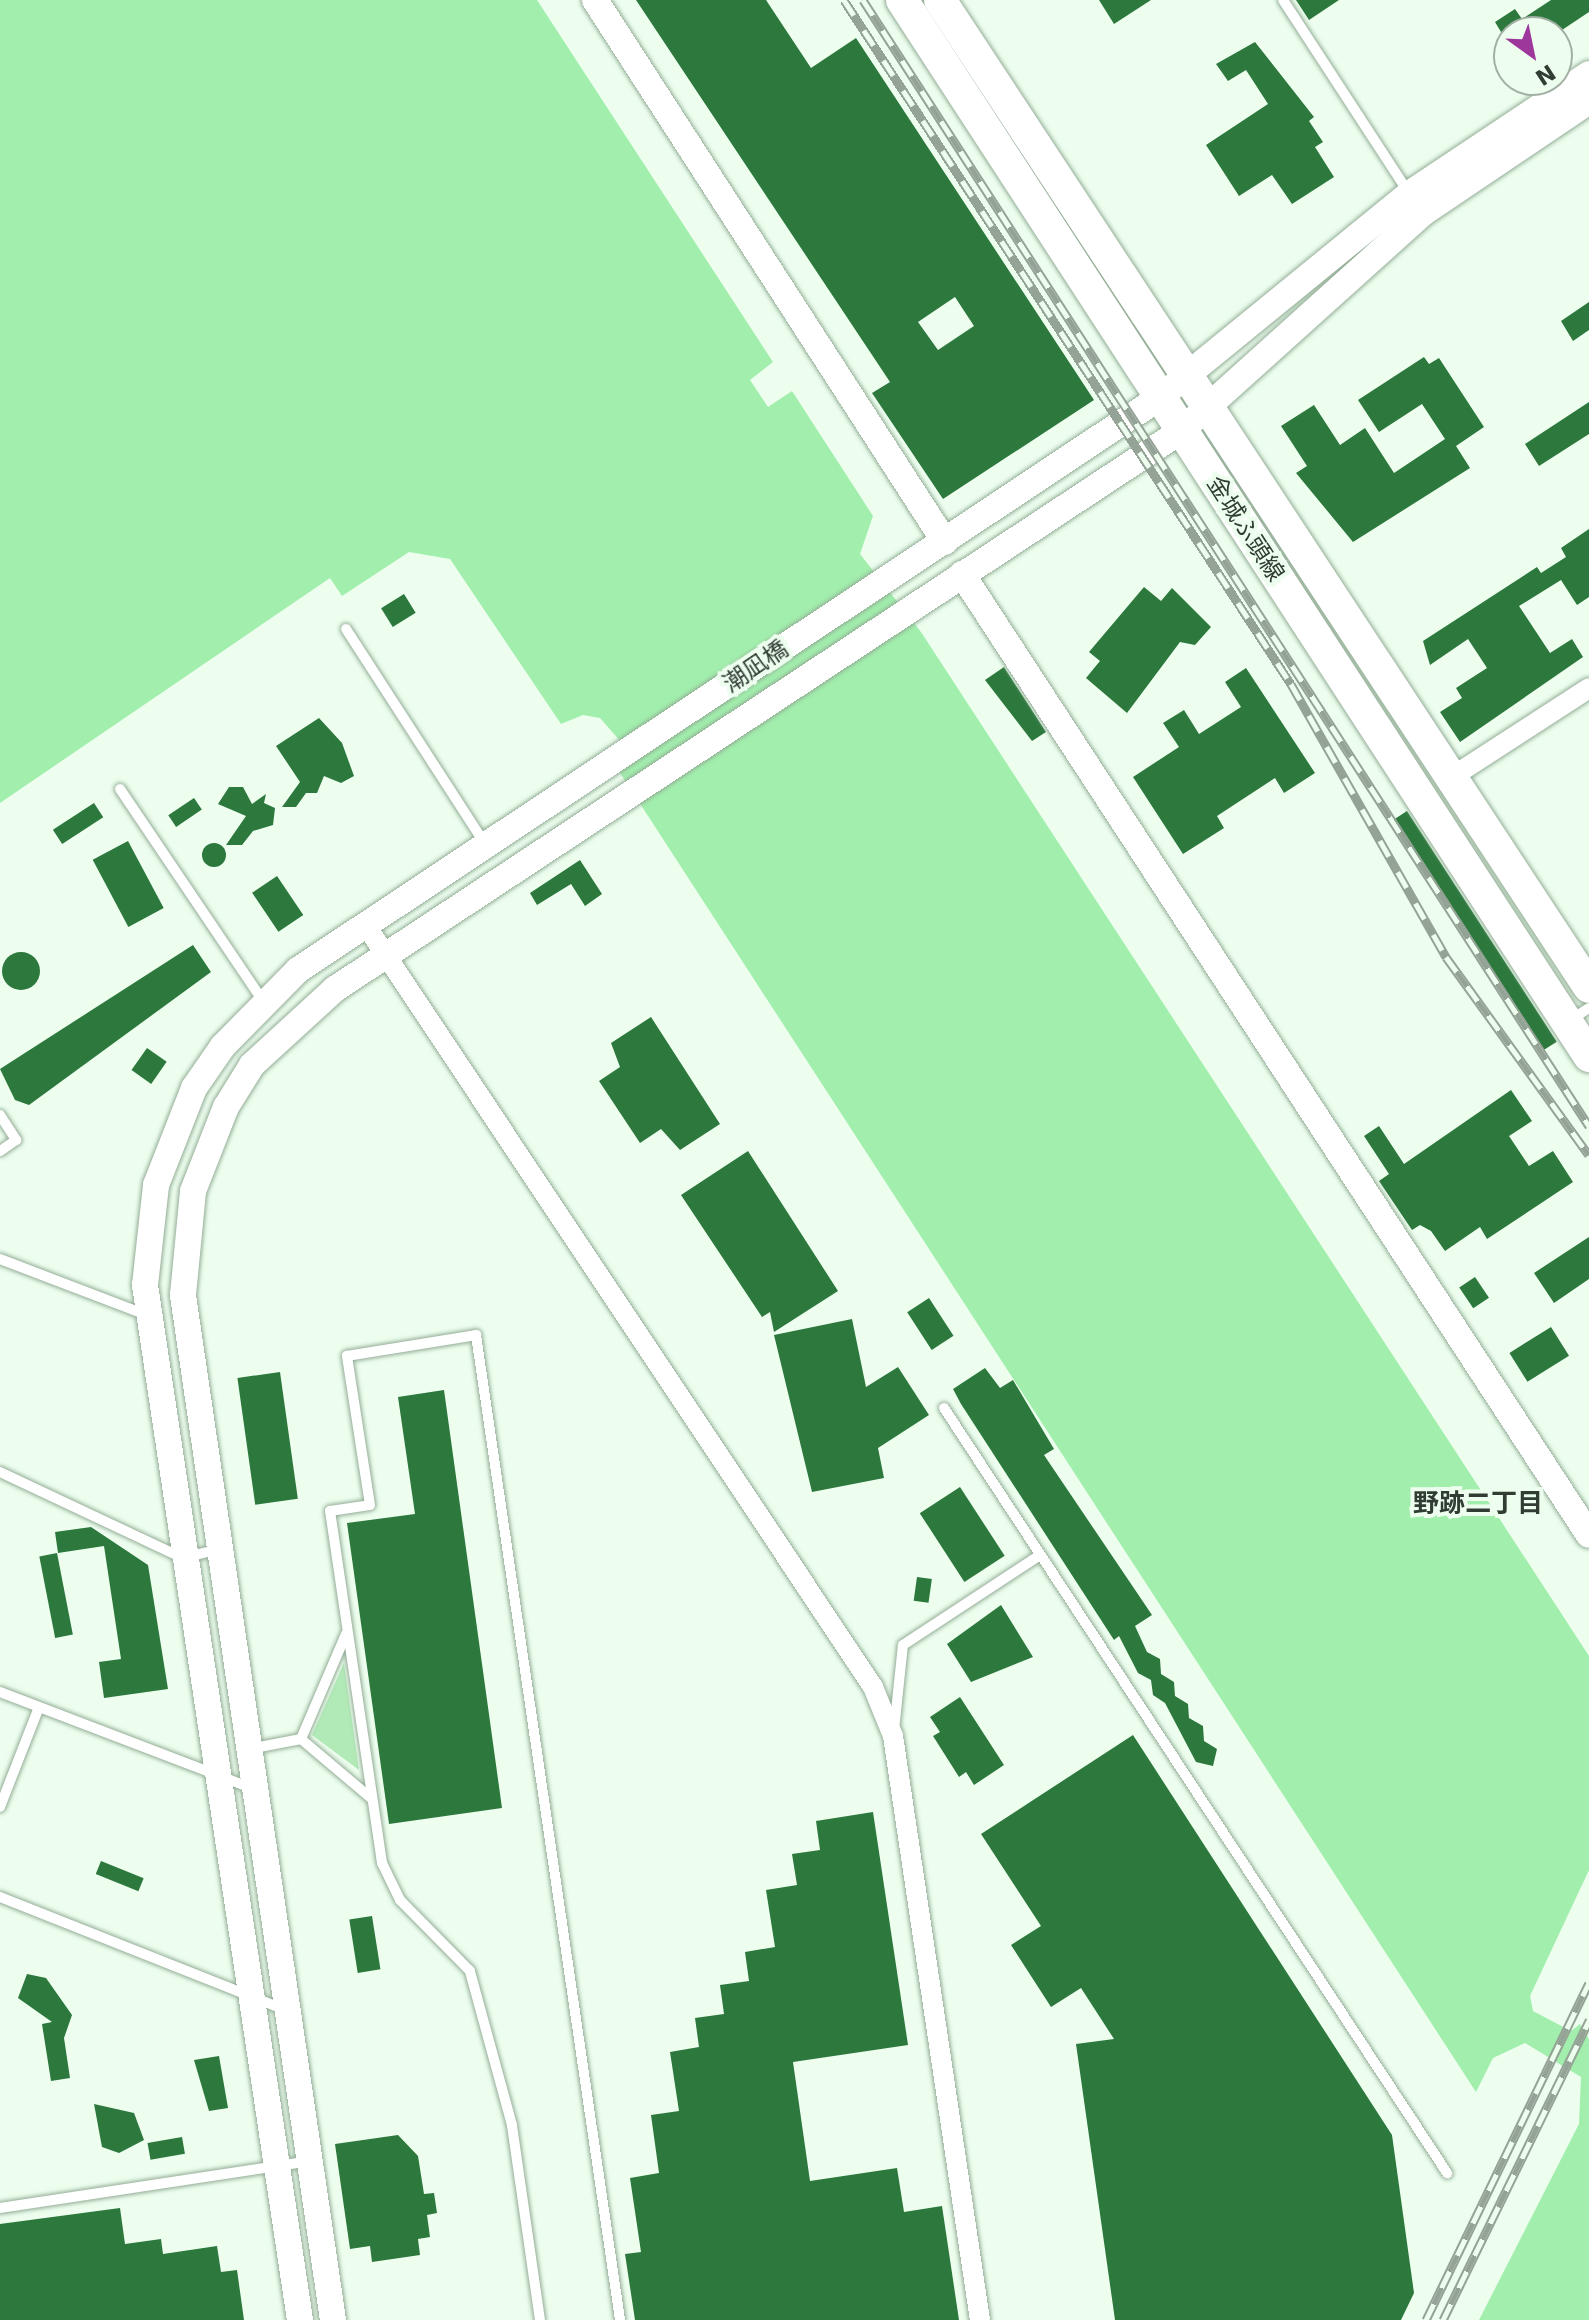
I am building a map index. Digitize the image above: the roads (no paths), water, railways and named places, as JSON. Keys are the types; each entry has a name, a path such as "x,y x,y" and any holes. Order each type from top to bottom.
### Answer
{"main road":[{"name":"金城ふ頭線","path":"902,0 1159,398 1578,1016 1589,1056"},
{"name":"金城ふ頭線","path":"940,0 1589,987"}],"street":[{"path":"595,0 936,548"},
{"path":"1416,204 1589,74"},
{"path":"1416,204 1589,101"},
{"name":"潮凪橋","path":"300,2320 279,2166 183,1558 151,1317 149,1233 173,1133 223,1046 263,1001 365,924 1159,398 1416,204"},
{"name":"潮凪橋","path":"333,2320 247,1749 183,1295 193,1191 207,1146 252,1065 295,1021 386,956 1181,431 1416,204"},
{"path":"952,580 1589,1535"},
{"path":"1452,777 1589,688"},
{"path":"365,924 873,1687 893,1736 980,2320"}],"lane":[{"path":"1283,0 1416,204"},
{"path":"346,629 486,845"},
{"path":"120,789 263,1001"},
{"path":"0,1115 16,1140 0,1151"},
{"path":"0,1259 151,1317"},
{"path":"540,2320 512,2125 470,1971 387,1882 330,1511 370,1505 347,1356 476,1335 620,2320"},
{"path":"944,1408 1447,2173"},
{"path":"0,1472 183,1558 219,1548"},
{"path":"893,1736 903,1645 1040,1555"},
{"path":"301,1739 348,1631"},
{"path":"0,1692 253,1789"},
{"path":"0,1807 39,1707"},
{"path":"247,1749 301,1739"},
{"path":"301,1739 372,1799"},
{"path":"0,1897 287,2010"},
{"path":"0,2208 310,2161"}],"railway":[{"path":"844,0 1291,684 1446,957 1589,1155"},
{"path":"863,0 1589,1126"},
{"path":"1426,2320 1589,1983"},
{"path":"1443,2320 1589,2020"}],"district":[{"name":"野跡二丁目","path":"1478,1504"}]}
